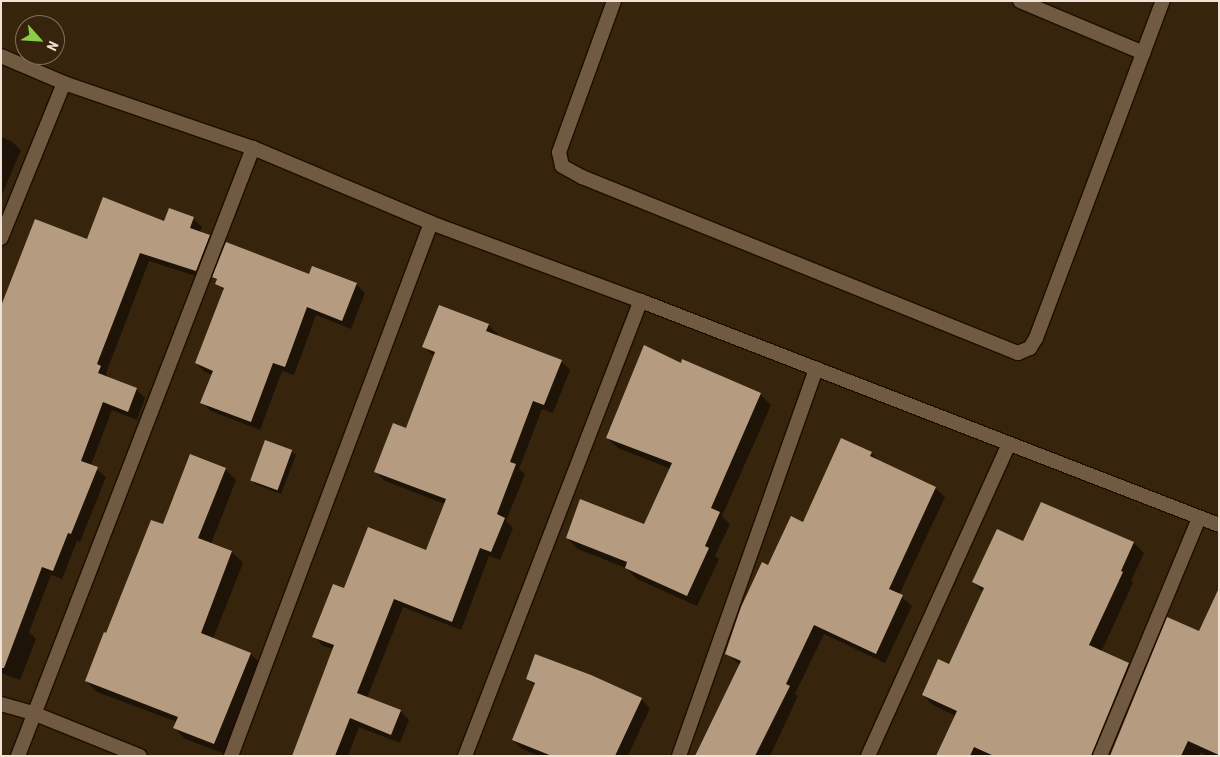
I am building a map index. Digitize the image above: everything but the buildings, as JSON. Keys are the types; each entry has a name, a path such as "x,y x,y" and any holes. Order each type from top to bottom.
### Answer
{"street":[{"path":"614,1 559,152 562,166 582,177 1018,353 1030,348 1036,338 1163,1"},
{"path":"1020,1 1144,53"},
{"path":"1,56 64,83 253,148 431,223 641,301 1219,526"},
{"path":"1,238 64,83"},
{"path":"18,756 33,713 253,148"},
{"path":"231,756 431,223"},
{"path":"464,756 641,301"},
{"path":"679,756 816,369"},
{"path":"868,756 1009,444"},
{"path":"1100,756 1199,518"},
{"path":"1,704 33,713 140,756"}]}
